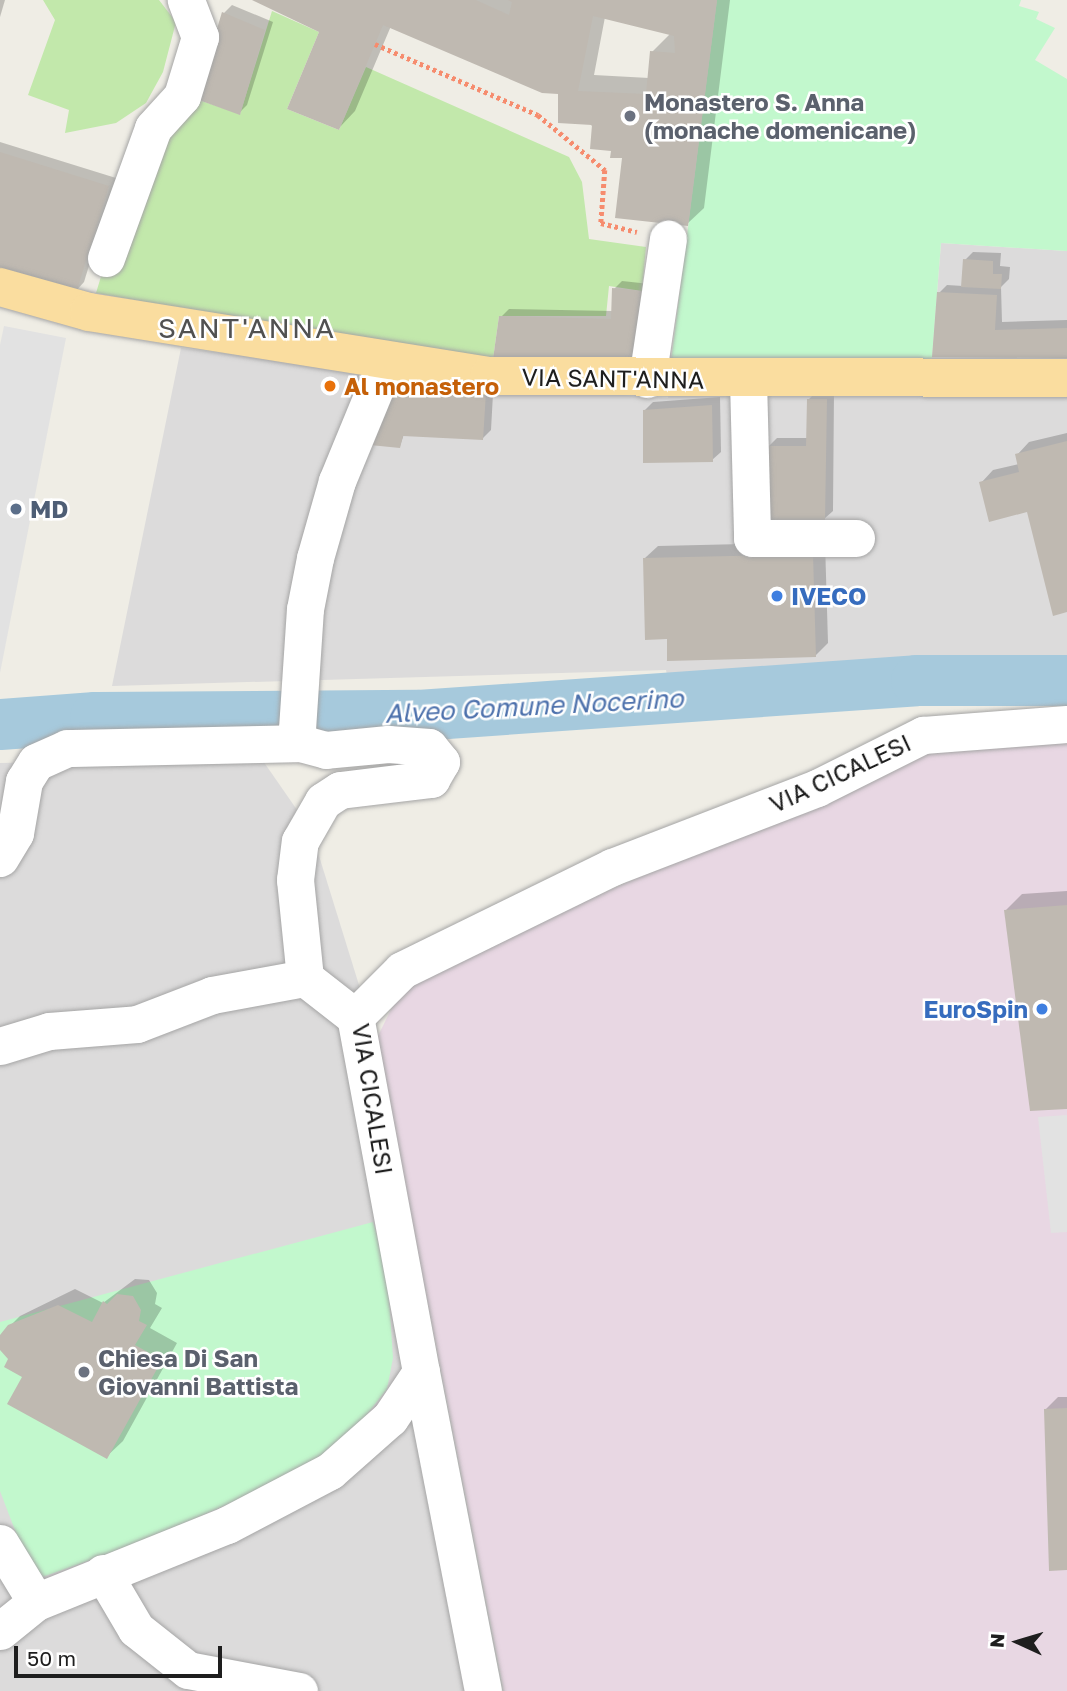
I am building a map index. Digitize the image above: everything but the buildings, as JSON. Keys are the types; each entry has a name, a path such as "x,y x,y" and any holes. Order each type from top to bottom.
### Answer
{"main road":[{"name":"VIA SANT'ANNA","path":"0,287 89,312 386,362 489,376 748,380 1067,378"}],"street":[{"path":"106,258 153,128 183,96 200,37 186,0"},
{"path":"648,379 668,239"},
{"path":"298,736 298,690 315,558 337,481 386,362"},
{"path":"748,380 752,538 856,538"},
{"name":"VIA CICALESI","path":"483,1691 355,1017 402,970 612,867 817,788 923,735 1067,724"},
{"path":"0,858 15,833 23,781 36,762 67,748 298,736 326,750 388,744 429,747 441,762 431,779 340,790 323,801 300,841 295,880 305,978 355,1017"},
{"path":"0,1046 49,1031 136,1024 212,995 305,978"},
{"path":"0,1631 36,1602 227,1525 330,1471 378,1432 421,1372"},
{"path":"378,1432 435,1443"},
{"path":"0,1544 36,1602"},
{"path":"103,1573 136,1629 188,1670 299,1691"}],"path":[{"path":"375,44 538,115 605,170 601,223 668,239"}],"shaded area":[{"path":"941,243 1067,251 1067,663 668,681 666,670 112,686 181,348 489,386 668,398 671,361 926,369 932,357"},
{"name":"MD","path":"4,326 66,338 0,673 0,345"},
{"path":"1067,735 1067,1691 504,1691 376,1040 405,981 923,751"},
{"path":"261,758 311,830 376,1040 504,1691 0,1691 0,763"},
{"path":"1067,1115 1067,1232 1051,1233 1038,1117"}],"green space":[{"path":"43,0 159,0 176,22 163,72 146,103 116,123 65,133 69,110 28,95 55,20"},
{"path":"717,0 1021,0 1019,6 1039,12 1036,19 1055,28 1035,60 1067,79 1067,251 941,243 932,357 926,369 671,361"},
{"path":"272,11 319,32 287,109 339,130 366,67 569,157 582,182 589,239 646,247 642,291 609,286 606,316 499,316 493,359 441,356 96,293 130,181 196,99 240,114"},
{"path":"373,1222 387,1268 393,1358 387,1389 345,1442 292,1476 144,1541 34,1580 0,1491 0,1322"}],"waterway":[{"name":"Alveo Comune Nocerino","path":"0,724 95,717 418,715 916,680 1067,680"}],"place":[{"name":"Monastero S. Anna (monache domenicane)","path":"630,116"},
{"name":"Al monastero","path":"330,386"},
{"name":"MD","path":"16,509"},
{"name":"IVECO","path":"777,596"},
{"name":"EuroSpin","path":"1042,1009"},
{"name":"Chiesa Di San Giovanni Battista","path":"84,1372"}],"district":[{"name":"SANT'ANNA","path":"247,328"}]}
